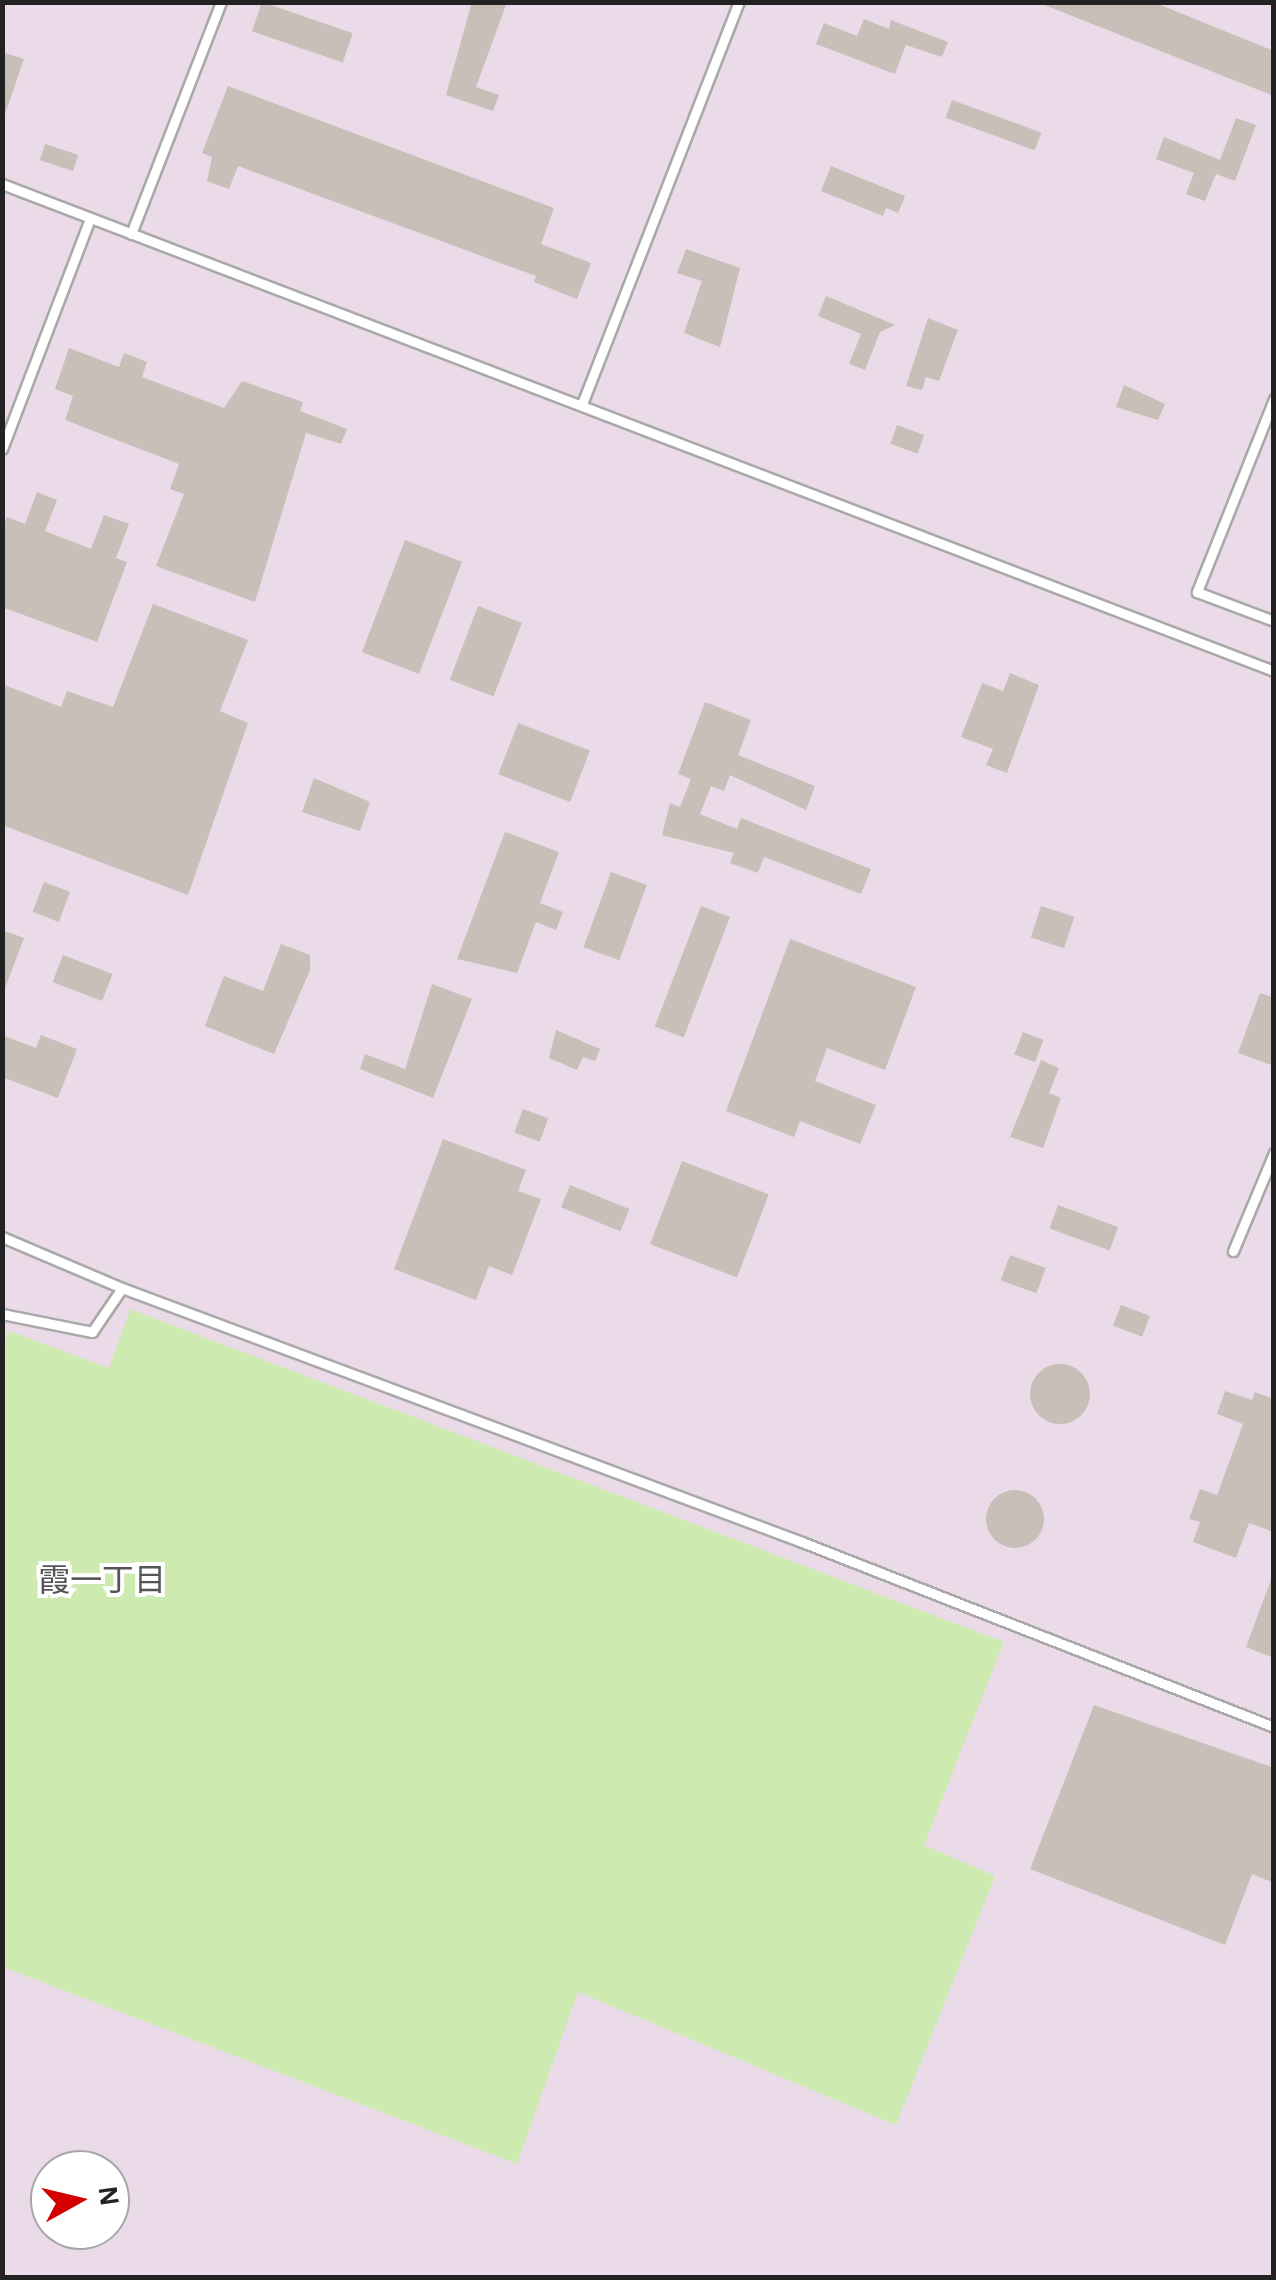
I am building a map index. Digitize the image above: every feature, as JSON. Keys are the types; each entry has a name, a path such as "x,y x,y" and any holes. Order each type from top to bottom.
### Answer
{"lane":[{"path":"131,234 221,2"},
{"path":"582,404 739,2"},
{"path":"2,184 1274,671"},
{"path":"2,448 90,218"},
{"path":"1274,399 1197,592 1274,621"},
{"path":"1233,1251 1274,1153"},
{"path":"2,1237 122,1288 784,1535 1274,1727"},
{"path":"2,1314 92,1332 122,1288"}],"shaded area":[{"path":"3,3 1273,3 1273,2277 3,2278"}],"green space":[{"path":"130,1309 1004,1642 924,1845 995,1876 896,2125 578,1992 517,2164 3,1967 3,1348 9,1331 109,1368"}],"building":[{"path":"262,2 353,33 343,63 252,31"},
{"path":"472,2 507,2 476,87 499,95 493,111 446,95"},
{"path":"1037,2 1153,2 1274,51 1274,96"},
{"path":"864,19 889,29 891,20 948,42 942,57 906,45 895,74 816,44 824,23 857,36"},
{"path":"2,52 24,59 5,114 2,113"},
{"path":"228,86 554,208 541,244 591,263 577,299 534,282 536,276 238,166 229,189 207,181 212,157 202,153"},
{"path":"952,100 1041,132 1035,150 946,118"},
{"path":"1236,118 1256,125 1235,181 1216,174 1205,201 1186,194 1194,173 1156,159 1164,137 1220,160"},
{"path":"45,144 78,155 73,171 40,160"},
{"path":"831,166 905,196 898,213 886,208 883,216 821,191"},
{"path":"686,249 740,268 720,347 684,333 702,281 677,273"},
{"path":"826,296 895,325 880,332 865,370 849,364 861,334 818,316"},
{"path":"928,318 958,330 939,381 926,377 922,390 906,386"},
{"path":"69,348 119,367 124,353 147,362 142,377 224,408 242,381 303,402 300,411 347,429 341,444 306,433 255,602 156,566 184,494 170,489 179,464 65,420 73,396 55,389"},
{"path":"1124,385 1165,404 1158,420 1116,407"},
{"path":"897,425 924,435 917,454 890,444"},
{"path":"37,492 57,500 45,531 91,549 104,515 129,524 116,558 127,562 97,642 2,607 2,528 7,517 25,524"},
{"path":"405,540 462,562 419,674 362,652"},
{"path":"153,604 248,640 220,711 248,723 188,895 2,825 2,684 61,707 67,691 113,707"},
{"path":"478,606 522,623 494,697 450,680"},
{"path":"1010,673 1039,685 1007,773 986,765 993,749 961,737 982,683 1003,691"},
{"path":"705,702 751,720 738,755 815,786 806,810 730,775 724,791 711,786 700,814 737,829 741,818 871,869 861,894 764,857 758,873 730,863 734,853 662,835 670,803 680,807 691,779 678,774"},
{"path":"518,723 590,751 570,802 498,774"},
{"path":"314,778 370,802 360,831 302,812"},
{"path":"505,832 559,852 540,903 563,912 556,930 536,922 517,973 457,959"},
{"path":"611,872 647,885 619,960 584,947"},
{"path":"44,882 70,892 59,922 33,912"},
{"path":"701,906 730,917 684,1038 655,1026"},
{"path":"1041,906 1074,917 1064,948 1031,937"},
{"path":"2,930 24,938 4,991 2,990"},
{"path":"790,939 916,987 885,1070 827,1048 815,1081 876,1105 860,1144 800,1121 794,1137 726,1111"},
{"path":"281,944 310,955 310,970 274,1054 205,1026 224,976 263,991"},
{"path":"63,955 112,974 102,1001 53,982"},
{"path":"432,984 472,999 433,1098 360,1069 365,1054 405,1069"},
{"path":"1260,993 1274,998 1274,1066 1238,1053"},
{"path":"556,1030 600,1049 595,1061 583,1057 577,1070 549,1058"},
{"path":"1023,1032 1044,1040 1035,1062 1014,1054"},
{"path":"2,1035 36,1048 41,1035 77,1049 58,1098 2,1077"},
{"path":"1041,1060 1059,1068 1049,1093 1061,1098 1043,1148 1010,1137"},
{"path":"523,1109 548,1118 540,1142 514,1132"},
{"path":"443,1139 526,1170 518,1191 541,1199 512,1275 489,1266 476,1300 394,1269"},
{"path":"682,1161 769,1194 737,1277 650,1244"},
{"path":"570,1185 629,1209 620,1231 561,1207"},
{"path":"1058,1205 1118,1227 1110,1250 1049,1228"},
{"path":"1010,1255 1046,1268 1036,1293 1001,1280"},
{"path":"1121,1305 1150,1316 1142,1337 1113,1326"},
{"path":"1060,1364 1081,1373 1090,1394 1081,1415 1060,1424 1039,1415 1030,1394 1039,1373"},
{"path":"1225,1391 1252,1400 1255,1392 1274,1399 1274,1532 1249,1523 1236,1558 1193,1542 1200,1522 1189,1519 1200,1489 1217,1495 1243,1424 1217,1414"},
{"path":"1015,1490 1035,1499 1044,1519 1035,1539 1015,1548 995,1539 986,1519 995,1499"},
{"path":"1274,1577 1274,1658 1246,1647"},
{"path":"1094,1705 1274,1768 1274,1883 1252,1874 1225,1945 1030,1869"}],"district":[{"name":"霞一丁目","path":"102,1581"}]}
